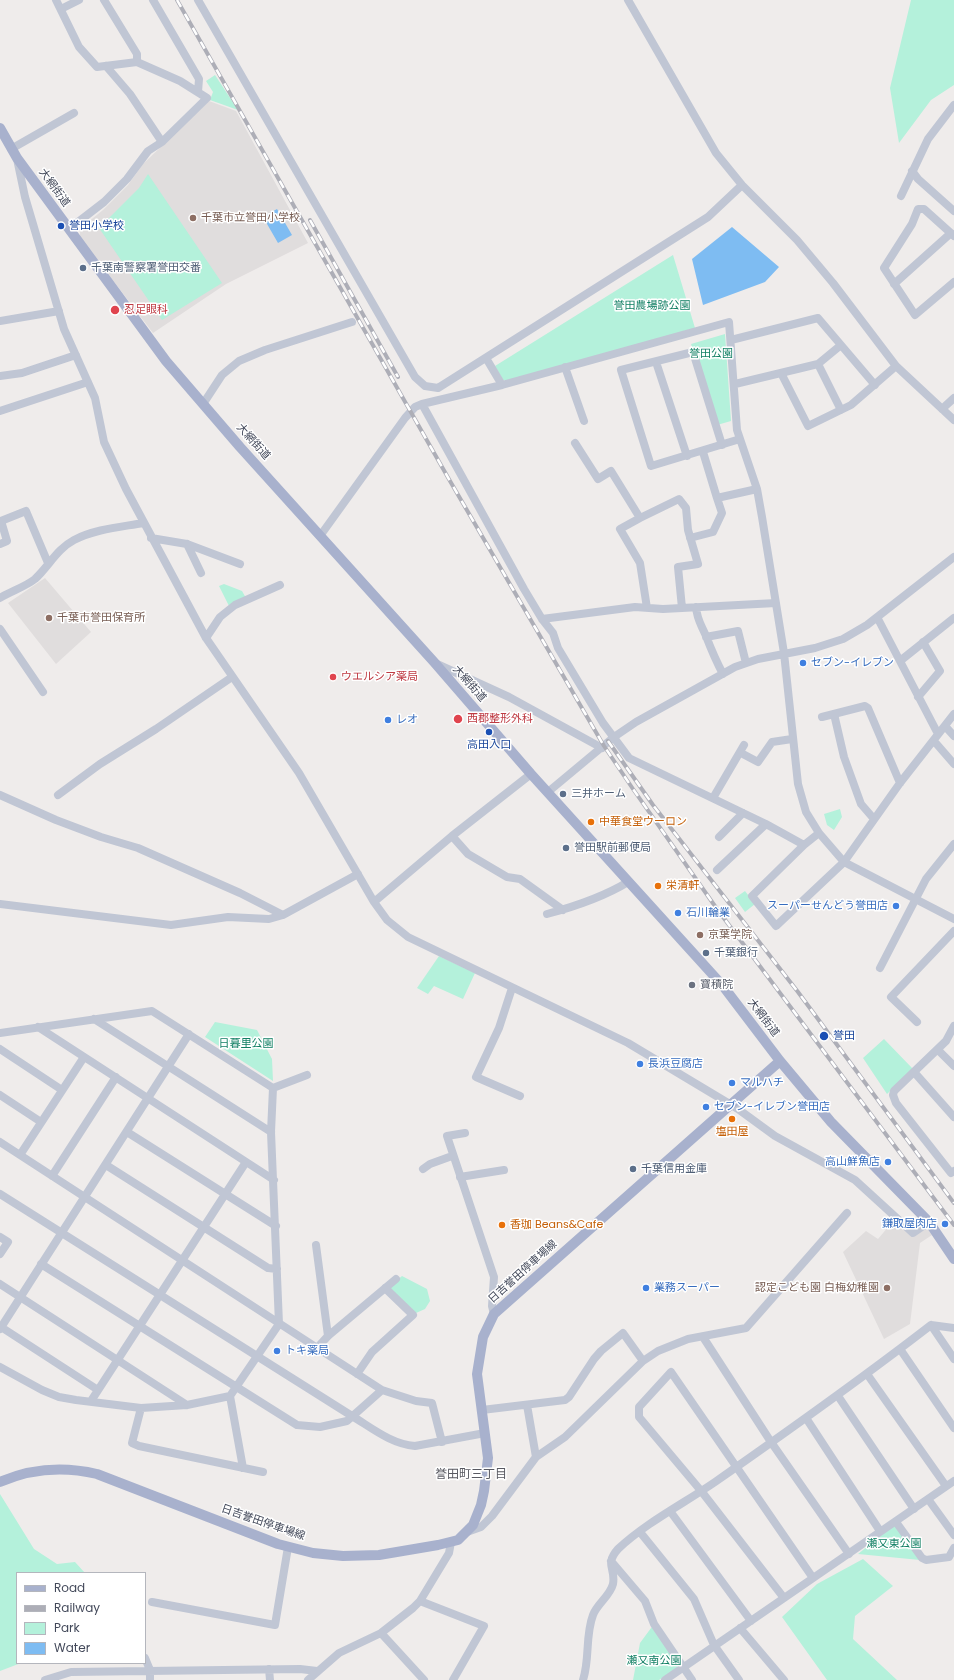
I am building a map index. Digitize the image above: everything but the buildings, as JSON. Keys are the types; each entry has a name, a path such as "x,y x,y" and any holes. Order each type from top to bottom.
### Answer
{"main road":[{"name":"大網街道","path":"0,128 17,158 152,343 203,404 434,662 531,774 723,986 780,1061 831,1122 929,1222 954,1259"},
{"name":"日吉誉田停車場線","path":"0,1482 24,1474 53,1469 63,1468 84,1471 97,1474 288,1547 329,1555 379,1555 458,1540 473,1525 477,1517 484,1491 488,1458 478,1386 478,1365 483,1337 494,1314 780,1061"}],"street":[{"path":"56,0 79,47 97,67 137,62 180,81 207,98 162,142 148,151 128,179 104,202 69,230"},
{"path":"61,9 79,0"},
{"path":"104,0 137,54 137,62"},
{"path":"153,0 199,80 198,92"},
{"path":"198,0 414,377 425,386 438,388 486,358 708,217 742,185"},
{"path":"628,0 716,153 742,185 797,240 833,283 896,366 954,420"},
{"path":"106,66 130,94 162,142"},
{"path":"900,196 928,138 954,105"},
{"path":"11,149 74,113"},
{"path":"17,158 25,197 64,329 95,398 104,442 143,523 206,638 299,773 374,902 387,920 408,937 628,1043 729,1105 775,1136 855,1180 913,1233 929,1222"},
{"path":"912,171 918,179 954,211"},
{"path":"894,284 952,234 924,209 918,209 912,224 884,268 894,284 915,315 953,285"},
{"path":"0,321 59,311"},
{"path":"731,340 818,318 874,385"},
{"path":"203,404 222,375 239,361 265,350 352,322"},
{"path":"320,536 405,418 415,407 502,385 729,322 735,384 737,430 756,489 784,653 798,784 806,812 819,834 844,862 954,919"},
{"path":"735,384 818,364 841,345"},
{"path":"722,445 693,352 622,370 651,466 703,452 740,439"},
{"path":"0,376 22,373 76,355"},
{"path":"486,358 502,385"},
{"path":"656,362 686,456"},
{"path":"818,364 841,410"},
{"path":"781,373 808,426 851,405 896,366"},
{"path":"565,367 584,421"},
{"path":"0,411 88,382"},
{"path":"942,409 954,398"},
{"path":"422,404 524,589 542,619 553,633 558,648 603,723 629,758 636,763 766,824 804,845"},
{"path":"575,443 598,479 612,471 640,518"},
{"path":"690,538 713,532 722,513 703,452"},
{"path":"717,498 756,489"},
{"path":"647,608 640,563 620,529 679,499 686,508 690,538 698,564 678,567 682,608"},
{"path":"0,544 7,541 1,521 26,511 48,563"},
{"path":"0,598 35,579 63,547 82,536 99,531 143,523"},
{"path":"151,538 187,544 240,564"},
{"path":"187,544 200,573"},
{"path":"548,792 614,737 636,722 746,663 784,653 815,648 838,641 867,625 954,557"},
{"path":"206,638 220,617 235,605 280,585"},
{"path":"542,619 635,607 663,609 696,606 776,603"},
{"path":"696,606 697,618 723,674"},
{"path":"876,618 900,661 936,738 954,764"},
{"path":"900,661 954,618"},
{"path":"0,629 43,692"},
{"path":"706,637 738,631 746,663"},
{"path":"918,697 940,672 923,642"},
{"path":"434,662 509,697 602,748"},
{"path":"58,795 100,764 156,729 232,676"},
{"path":"822,717 865,706 868,708 900,783"},
{"path":"834,714 844,757 861,804 874,819"},
{"path":"819,834 804,845 752,896 776,926 844,862 900,783 954,714"},
{"path":"945,726 954,736"},
{"path":"713,798 742,749 758,762 772,742 792,738"},
{"path":"374,902 452,836 531,774"},
{"path":"0,794 56,820 101,837 138,848 240,893 282,914"},
{"path":"719,837 743,813"},
{"path":"717,870 766,824"},
{"path":"452,836 468,854 507,877 520,879 563,910"},
{"path":"880,968 926,879 954,844"},
{"path":"0,904 171,925 228,917 269,919 282,914 358,874"},
{"path":"547,914 563,910 620,887 628,882"},
{"path":"917,1022 891,997 954,931"},
{"path":"512,988 499,1028 476,1077 520,1096"},
{"path":"0,1033 152,1010 273,1088"},
{"path":"94,1019 271,1132"},
{"path":"38,1027 274,1180"},
{"path":"954,1028 938,1050 894,1091 892,1095 951,1173 954,1170"},
{"path":"98,1390 0,1328 189,1034"},
{"path":"0,1049 62,1090"},
{"path":"938,1050 954,1066"},
{"path":"20,1155 84,1057"},
{"path":"914,1072 954,1118"},
{"path":"273,1088 306,1075"},
{"path":"52,1176 116,1077"},
{"path":"0,1367 28,1383 59,1396 141,1408 187,1405 230,1396 237,1388 279,1324 271,1132 273,1088"},
{"path":"0,1095 41,1122"},
{"path":"127,1132 276,1226"},
{"path":"465,1132 446,1136 494,1277 492,1306 494,1314"},
{"path":"0,1142 382,1390 416,1401 432,1403 442,1442"},
{"path":"423,1169 430,1164 452,1156"},
{"path":"91,1401 246,1162"},
{"path":"106,1165 268,1268 277,1269"},
{"path":"460,1177 504,1170"},
{"path":"0,1194 383,1435 405,1445 415,1446 485,1433"},
{"path":"467,1532 481,1527 492,1516 536,1457 565,1437 643,1361 672,1345 688,1339 746,1328 847,1213"},
{"path":"0,1237 8,1242 0,1254"},
{"path":"316,1245 328,1336"},
{"path":"42,1264 297,1425 320,1427 347,1421 382,1390"},
{"path":"317,1348 328,1336 396,1279"},
{"path":"0,1284 187,1405"},
{"path":"357,1374 372,1352 413,1315 385,1288"},
{"path":"583,1680 587,1663 589,1626 594,1614 613,1584 610,1560 618,1549 670,1511 702,1492 838,1396 931,1325 954,1328"},
{"path":"931,1325 954,1359"},
{"path":"482,1410 564,1400 569,1397 601,1351 623,1333 643,1361"},
{"path":"703,1337 771,1442 849,1554"},
{"path":"900,1349 954,1428"},
{"path":"784,1598 702,1492 638,1417 639,1408 672,1372 813,1578"},
{"path":"867,1374 946,1486"},
{"path":"230,1396 243,1468"},
{"path":"838,1396 914,1509"},
{"path":"527,1405 536,1457"},
{"path":"141,1408 132,1443 139,1446 263,1472"},
{"path":"806,1418 880,1531"},
{"path":"665,1680 954,1481"},
{"path":"928,1499 954,1535"},
{"path":"670,1511 751,1621"},
{"path":"896,1522 922,1558 926,1560 949,1557 954,1548"},
{"path":"640,1532 694,1599 714,1645 739,1680"},
{"path":"308,1680 339,1653 380,1633 406,1615 420,1601 449,1553 451,1542"},
{"path":"152,1602 275,1625 288,1547"},
{"path":"610,1560 645,1601 654,1624 692,1680"},
{"path":"420,1601 484,1626 453,1680"},
{"path":"740,1628 784,1680"},
{"path":"380,1633 424,1680"},
{"path":"146,1660 150,1670 150,1680"},
{"path":"45,1680 71,1672 269,1669 300,1669 317,1671"},
{"path":"269,1669 270,1680"}],"shaded area":[{"name":"千葉市立誉田小学校","path":"209,101 236,111 308,243 226,284 153,333 80,237 80,231 82,227 103,210 128,185 143,164"},
{"name":"千葉市誉田保育所","path":"45,578 91,632 56,664 8,603"},
{"name":"認定こども園 白梅幼稚園","path":"894,1220 912,1236 926,1226 932,1235 920,1243 910,1324 884,1339 843,1252 866,1231 878,1239"}],"green space":[{"path":"911,0 954,0 954,85 931,100 899,143 890,88"},
{"path":"215,75 238,110 210,100 213,92 206,81"},
{"path":"148,174 222,283 162,320 99,228 139,188"},
{"name":"誉田農場跡公園","path":"673,255 695,328 507,381 503,380 495,366"},
{"name":"誉田公園","path":"725,334 731,421 717,425 691,344"},
{"path":"224,584 242,591 246,598 229,606 219,586"},
{"path":"840,809 842,817 834,830 827,825 824,814"},
{"path":"745,891 755,904 745,912 735,898"},
{"path":"439,956 475,973 463,999 434,986 428,994 417,988"},
{"name":"日暮里公園","path":"215,1022 257,1030 272,1059 273,1081 205,1037"},
{"path":"884,1039 913,1069 887,1094 863,1058"},
{"path":"402,1276 427,1289 430,1301 425,1309 416,1313 391,1289 391,1285"},
{"path":"0,1494 34,1549 57,1564 75,1562 84,1572 16,1572 16,1664 18,1664 0,1671"},
{"name":"瀬又東公園","path":"893,1526 898,1527 920,1560 858,1554"},
{"path":"863,1559 893,1586 855,1616 853,1639 897,1680 827,1680 782,1617 817,1584"},
{"name":"瀬又南公園","path":"654,1624 678,1667 659,1680 633,1680 640,1643"}],"water":[{"path":"277,209 292,235 278,243 263,217"},
{"path":"732,227 779,267 765,282 703,305 692,259"}],"railway":[{"path":"177,0 450,481 604,746 717,909 954,1225"},
{"path":"310,220 398,377"},
{"path":"608,741 653,805 798,992 954,1203"}],"place":[{"name":"千葉市立誉田小学校","path":"193,218"},
{"name":"誉田小学校","path":"61,226"},
{"name":"千葉南警察署誉田交番","path":"83,268"},
{"name":"忍足眼科","path":"115,310"},
{"name":"千葉市誉田保育所","path":"49,618"},
{"name":"セブン-イレブン","path":"803,663"},
{"name":"ウエルシア薬局","path":"333,677"},
{"name":"西郡整形外科","path":"458,719"},
{"name":"レオ","path":"388,720"},
{"name":"高田入口","path":"489,732"},
{"name":"三井ホーム","path":"563,794"},
{"name":"中華食堂ウーロン","path":"591,822"},
{"name":"誉田駅前郵便局","path":"566,848"},
{"name":"栄清軒","path":"658,886"},
{"name":"スーパーせんどう誉田店","path":"896,906"},
{"name":"石川輪業","path":"678,913"},
{"name":"京葉学院","path":"700,935"},
{"name":"千葉銀行","path":"706,953"},
{"name":"寶積院","path":"692,985"},
{"name":"誉田","path":"824,1036"},
{"name":"長浜豆腐店","path":"640,1064"},
{"name":"マルハチ","path":"732,1083"},
{"name":"セブン-イレブン誉田店","path":"706,1107"},
{"name":"塩田屋","path":"732,1119"},
{"name":"高山鮮魚店","path":"888,1162"},
{"name":"千葉信用金庫","path":"633,1169"},
{"name":"鎌取屋肉店","path":"945,1224"},
{"name":"香珈 Beans&Cafe","path":"502,1225"},
{"name":"業務スーパー","path":"646,1288"},
{"name":"認定こども園 白梅幼稚園","path":"887,1288"},
{"name":"トキ薬局","path":"277,1351"}],"district":[{"name":"誉田町三丁目","path":"471,1475"}]}
